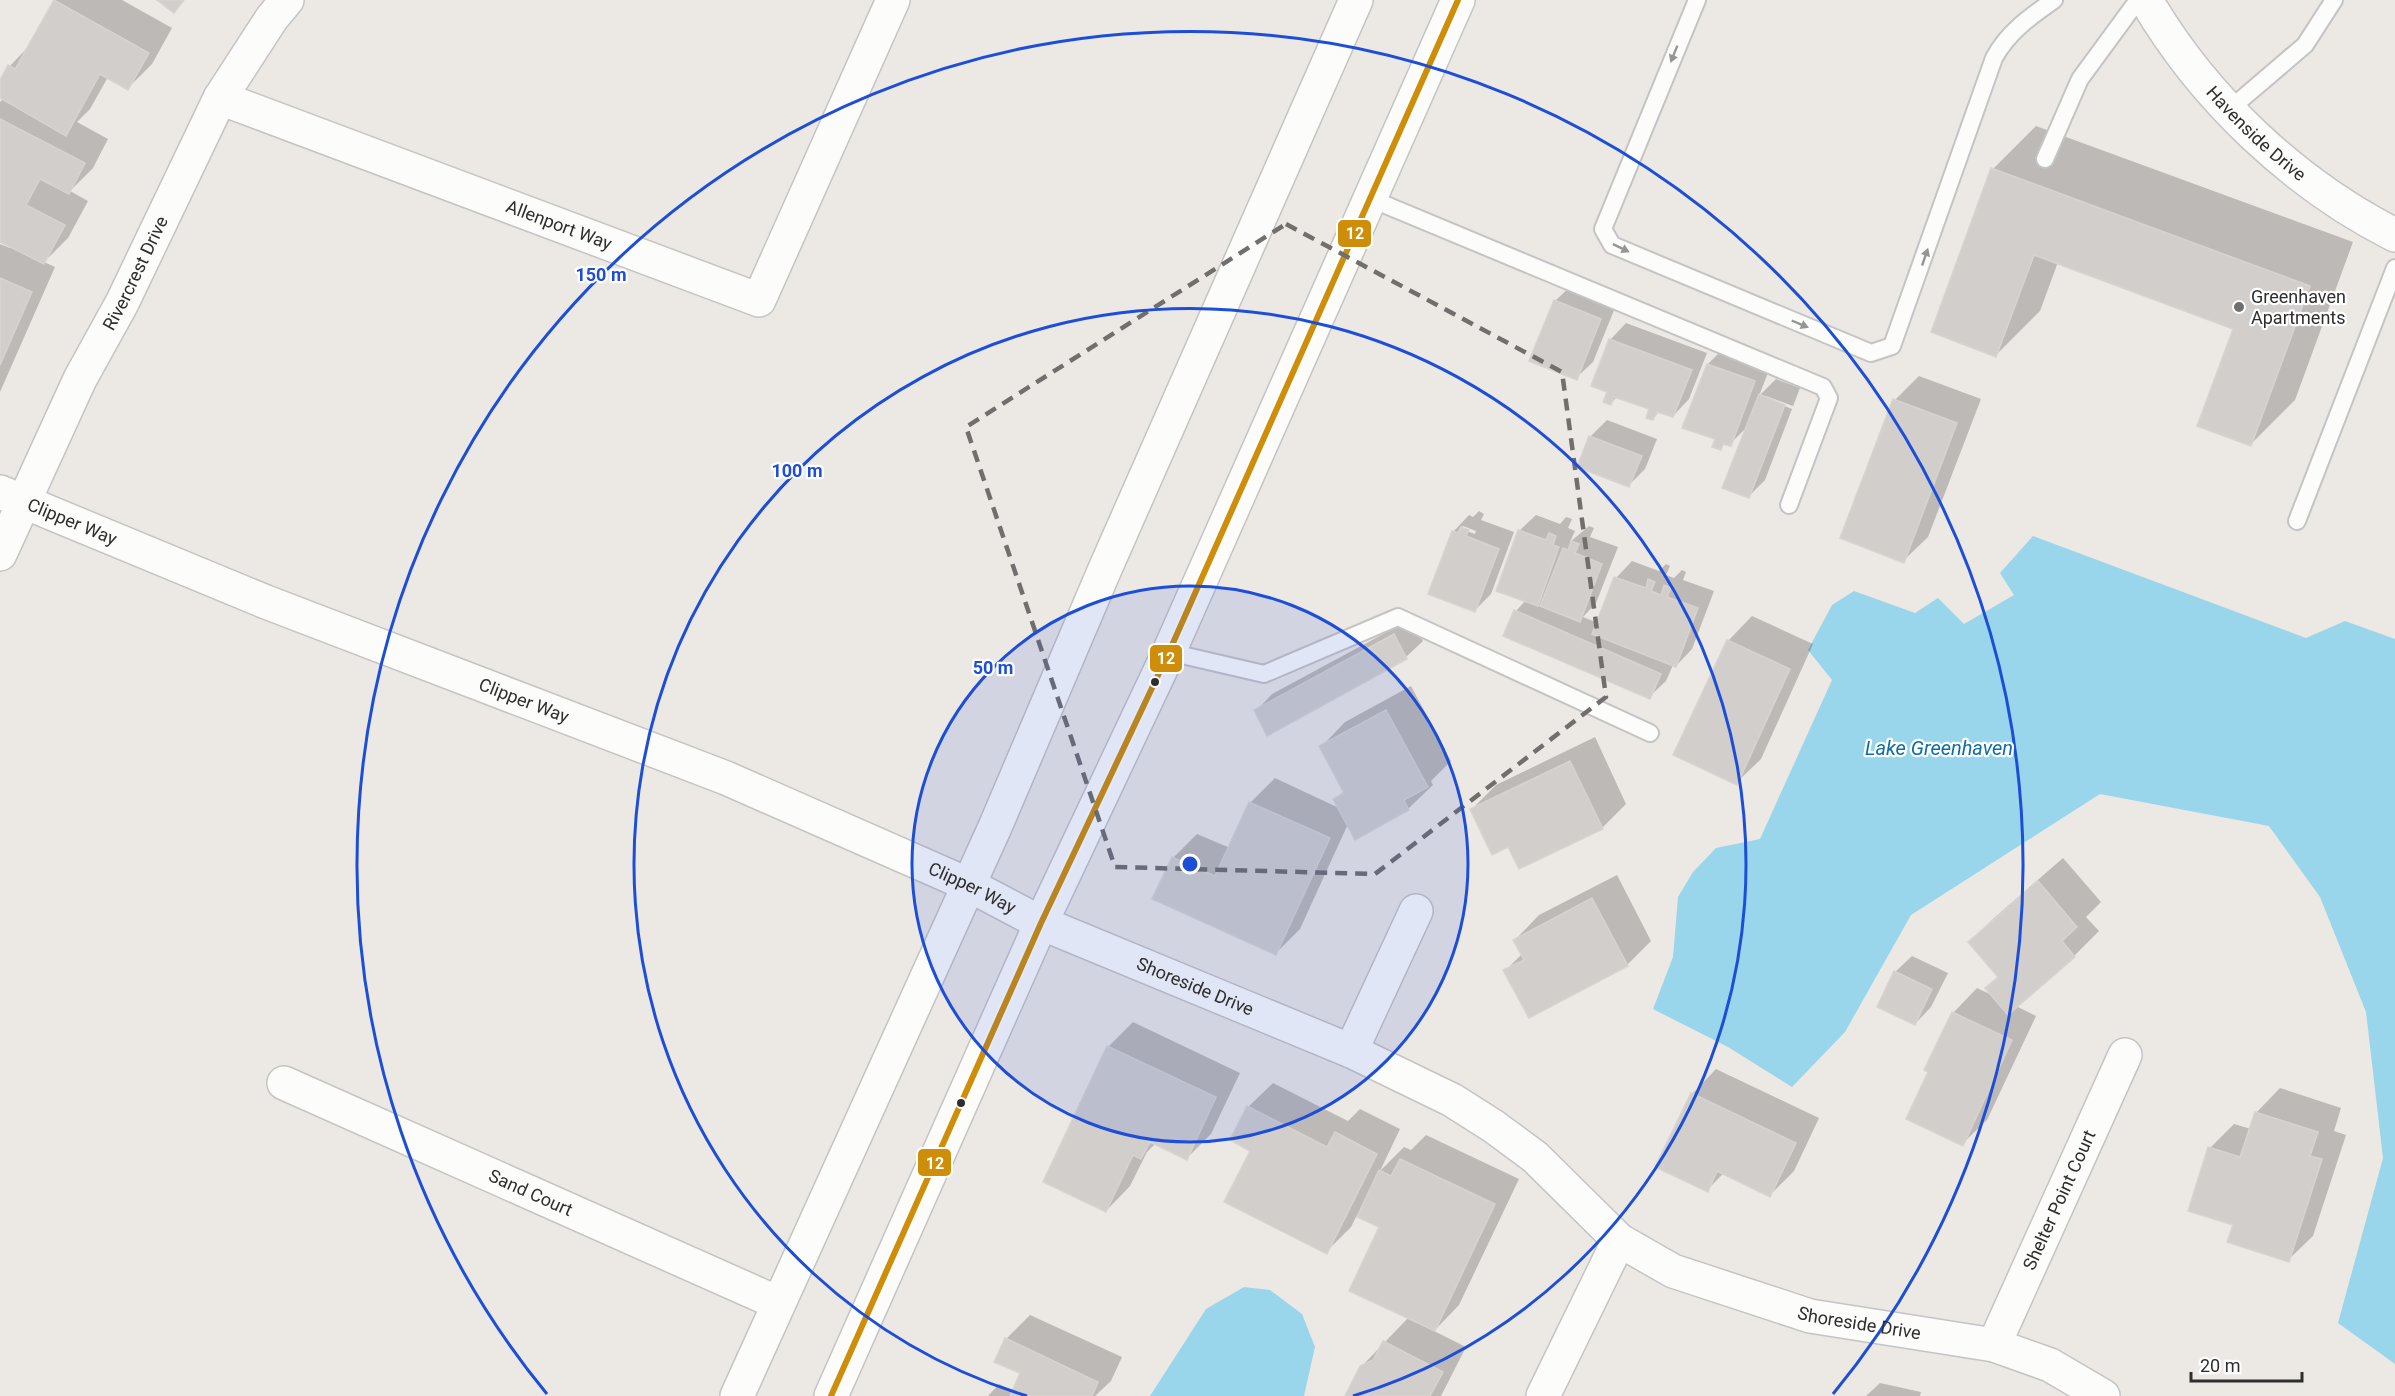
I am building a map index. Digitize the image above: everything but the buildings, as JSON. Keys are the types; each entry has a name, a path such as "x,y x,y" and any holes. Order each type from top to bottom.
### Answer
{"street":[{"name":"Rivercrest Drive","path":"0,554 12,497 122,303 220,98 272,18 287,0"},
{"name":"Allenport Way","path":"220,98 759,300 893,0"},
{"path":"737,1396 947,936 967,884 995,827 1105,569 1356,0"},
{"path":"831,1396 1041,922 1169,652 1458,0"},
{"name":"Havenside Drive","path":"2146,0 2202,80 2256,137 2309,181 2365,220 2395,235"},
{"name":"Clipper Way","path":"12,497 266,602 726,778 967,884 1041,922"},
{"path":"1351,1051 1416,911"},
{"name":"Shoreside Drive","path":"1041,922 1351,1051 1452,1100 1493,1126 1534,1157 1619,1240 1673,1271 1810,1316 1994,1345 2050,1365 2103,1396"},
{"name":"Shelter Point Court","path":"1994,1345 2125,1055"},
{"name":"Sand Court","path":"284,1083 778,1303"},
{"path":"1543,1396 1619,1240"}],"lane":[{"path":"1697,0 1603,229 1612,245 1870,353 1892,346 1998,50 2002,43 2028,18 2054,0"},
{"path":"2045,159 2080,79 2138,0"},
{"path":"2230,109 2305,45 2334,0"},
{"path":"1369,198 1823,387 1829,398 1789,505"},
{"path":"2297,521 2395,268"},
{"path":"1169,652 1264,674 1398,617 1650,733"}],"highlighted area":[{"path":"1286,224 1562,372 1606,697 1375,874 1115,867 966,427"}],"water":[{"name":"Lake Greenhaven","path":"2033,536 2306,638 2345,621 2395,639 2395,1364 2338,1323 2383,1158 2366,1012 2320,897 2269,826 2100,794 1911,915 1845,1032 1792,1087 1728,1047 1653,1009 1673,957 1678,897 1693,872 1716,848 1760,839 1832,680 1808,650 1832,605 1854,591 1915,613 1938,598 1964,624 2014,595 2000,573"},
{"path":"1244,1287 1270,1290 1302,1314 1315,1347 1304,1396 1150,1396 1206,1309"}],"transit line":[{"name":"12","path":"831,1396 1041,923 1169,652 1458,0"}],"place":[{"name":"Greenhaven Apartments","path":"2239,307"}]}
